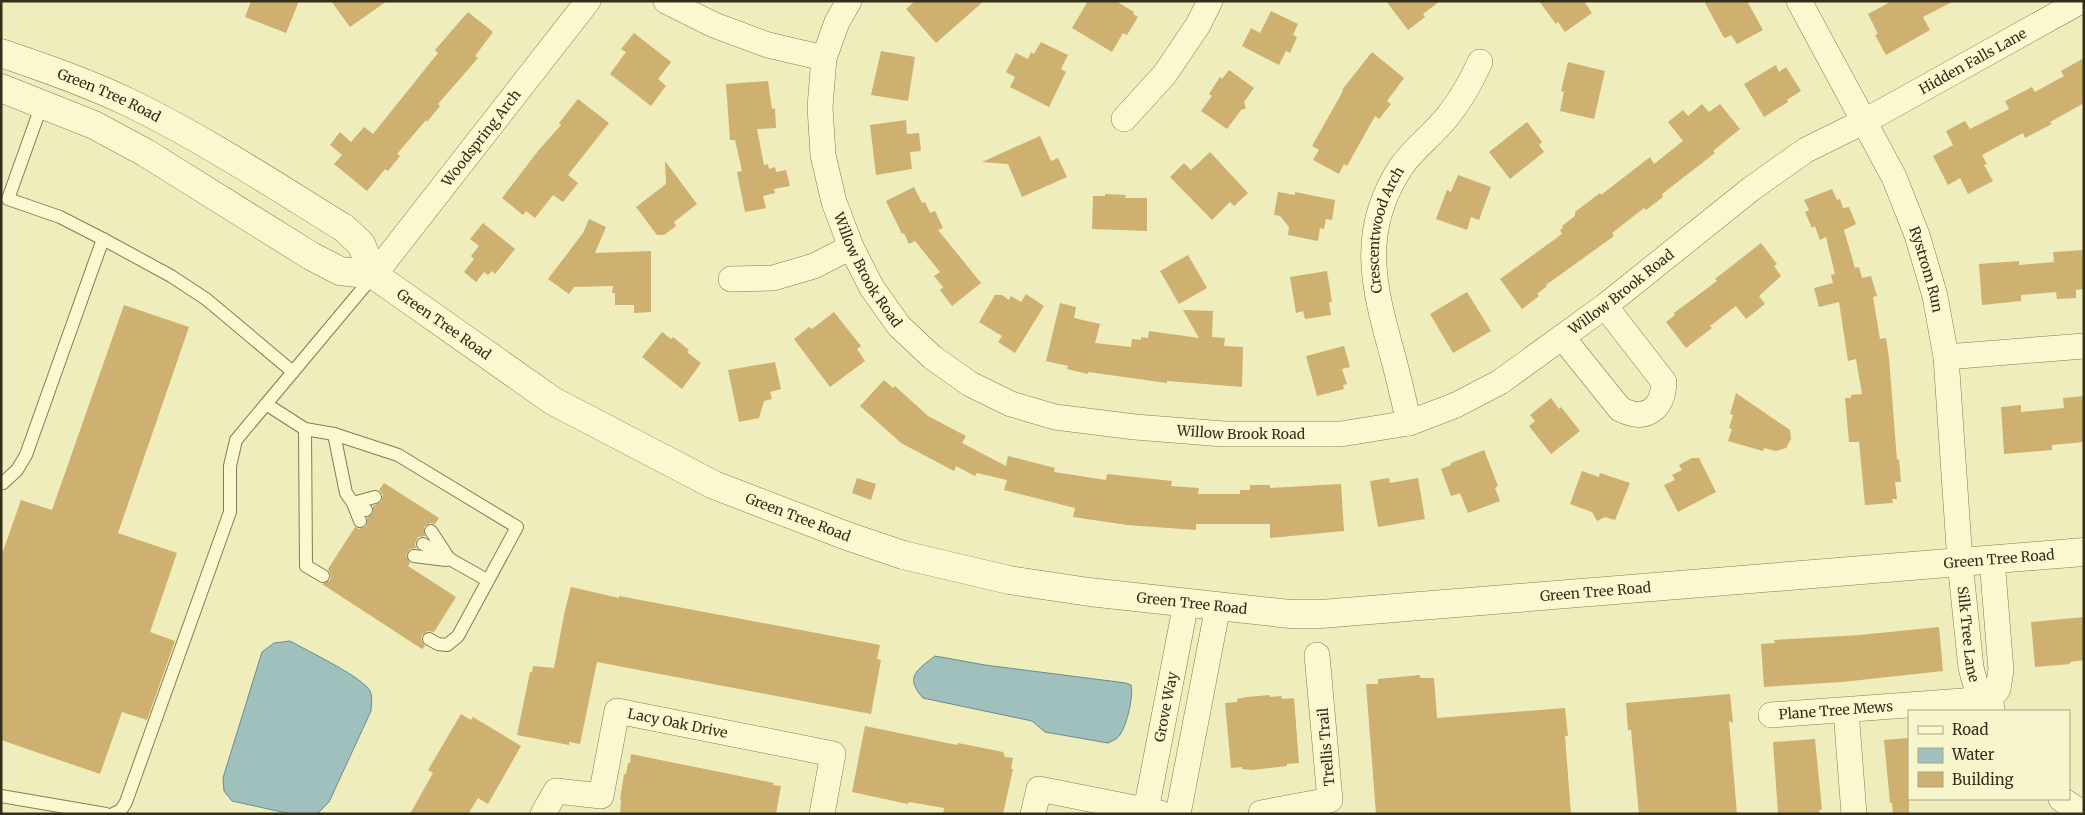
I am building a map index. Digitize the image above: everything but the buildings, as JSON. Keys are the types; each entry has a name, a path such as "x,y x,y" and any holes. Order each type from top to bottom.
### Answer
{"street":[{"name":"Woodspring Arch","path":"374,275 588,1"},
{"path":"666,1 714,25 768,45 824,58"},
{"name":"Willow Brook Road","path":"849,1 837,22 824,58 820,107 823,154 834,202 851,248 872,288 899,326 932,357 970,384 1011,404 1055,417 1135,427 1224,434 1341,434 1408,423 1456,405 1500,382 1562,337 1604,306 1751,188 1806,150 1865,121"},
{"path":"1124,119 1165,74 1198,25 1210,1"},
{"name":"Rystrom Run","path":"1799,1 1894,176 1917,235 1934,296 1946,357 1960,562"},
{"name":"Hidden Falls Lane","path":"1865,121 2081,1"},
{"name":"Green Tree Road","path":"1,54 70,77 130,103 224,154 344,228 360,244 374,275"},
{"name":"Crescentwood Arch","path":"1408,423 1379,307 1373,270 1374,234 1384,199 1401,166 1448,117 1466,91 1480,62"},
{"name":"Green Tree Road","path":"1,88 94,125 146,153 312,256 340,271 374,275 552,401 714,485 847,536 903,555 1009,580 1088,592 1186,603 1290,614 1321,614 2084,552"},
{"path":"731,279 773,278 814,266 851,248"},
{"path":"1562,337 1620,409 1633,416 1645,414 1657,406 1664,397 1664,382 1604,306"},
{"path":"1946,357 2084,346"},
{"name":"Silk Tree Lane","path":"1960,562 1971,668 1976,686 1991,705 1998,689 2001,670 1992,560"},
{"name":"Grove Way","path":"1154,812 1186,603"},
{"path":"1178,814 1218,606"},
{"name":"Trellis Trail","path":"1259,813 1330,800 1317,655"},
{"name":"Plane Tree Mews","path":"1771,715 1991,705"},
{"name":"Lacy Oak Drive","path":"543,814 556,791 601,796 617,711 833,754 822,814"},
{"path":"1846,711 1854,814"},
{"path":"1033,814 1039,789 1154,812"}],"lane":[{"path":"42,104 8,199 60,217 172,276 206,299 293,372"},
{"path":"2,484 17,470 26,455 103,239"},
{"path":"114,814 121,810 126,802 230,512 230,466 236,440 374,275"},
{"path":"266,404 305,429 334,434 398,455 517,527 458,636 447,645 438,644 429,639"},
{"path":"305,429 306,566 323,576"},
{"path":"334,434 346,493 363,516"},
{"path":"353,502 375,497"},
{"path":"431,531 451,561"},
{"path":"423,544 487,580"},
{"path":"414,556 451,561"},
{"path":"1,796 106,814"}],"water":[{"path":"290,641 334,664 357,679 370,691 371,696 371,711 329,802 317,814 291,814 232,801 224,791 223,778 262,652 274,643"},
{"path":"935,656 985,665 1126,683 1131,685 1132,690 1126,723 1119,737 1108,743 1045,732 1032,721 923,698 914,685 915,674"}]}
